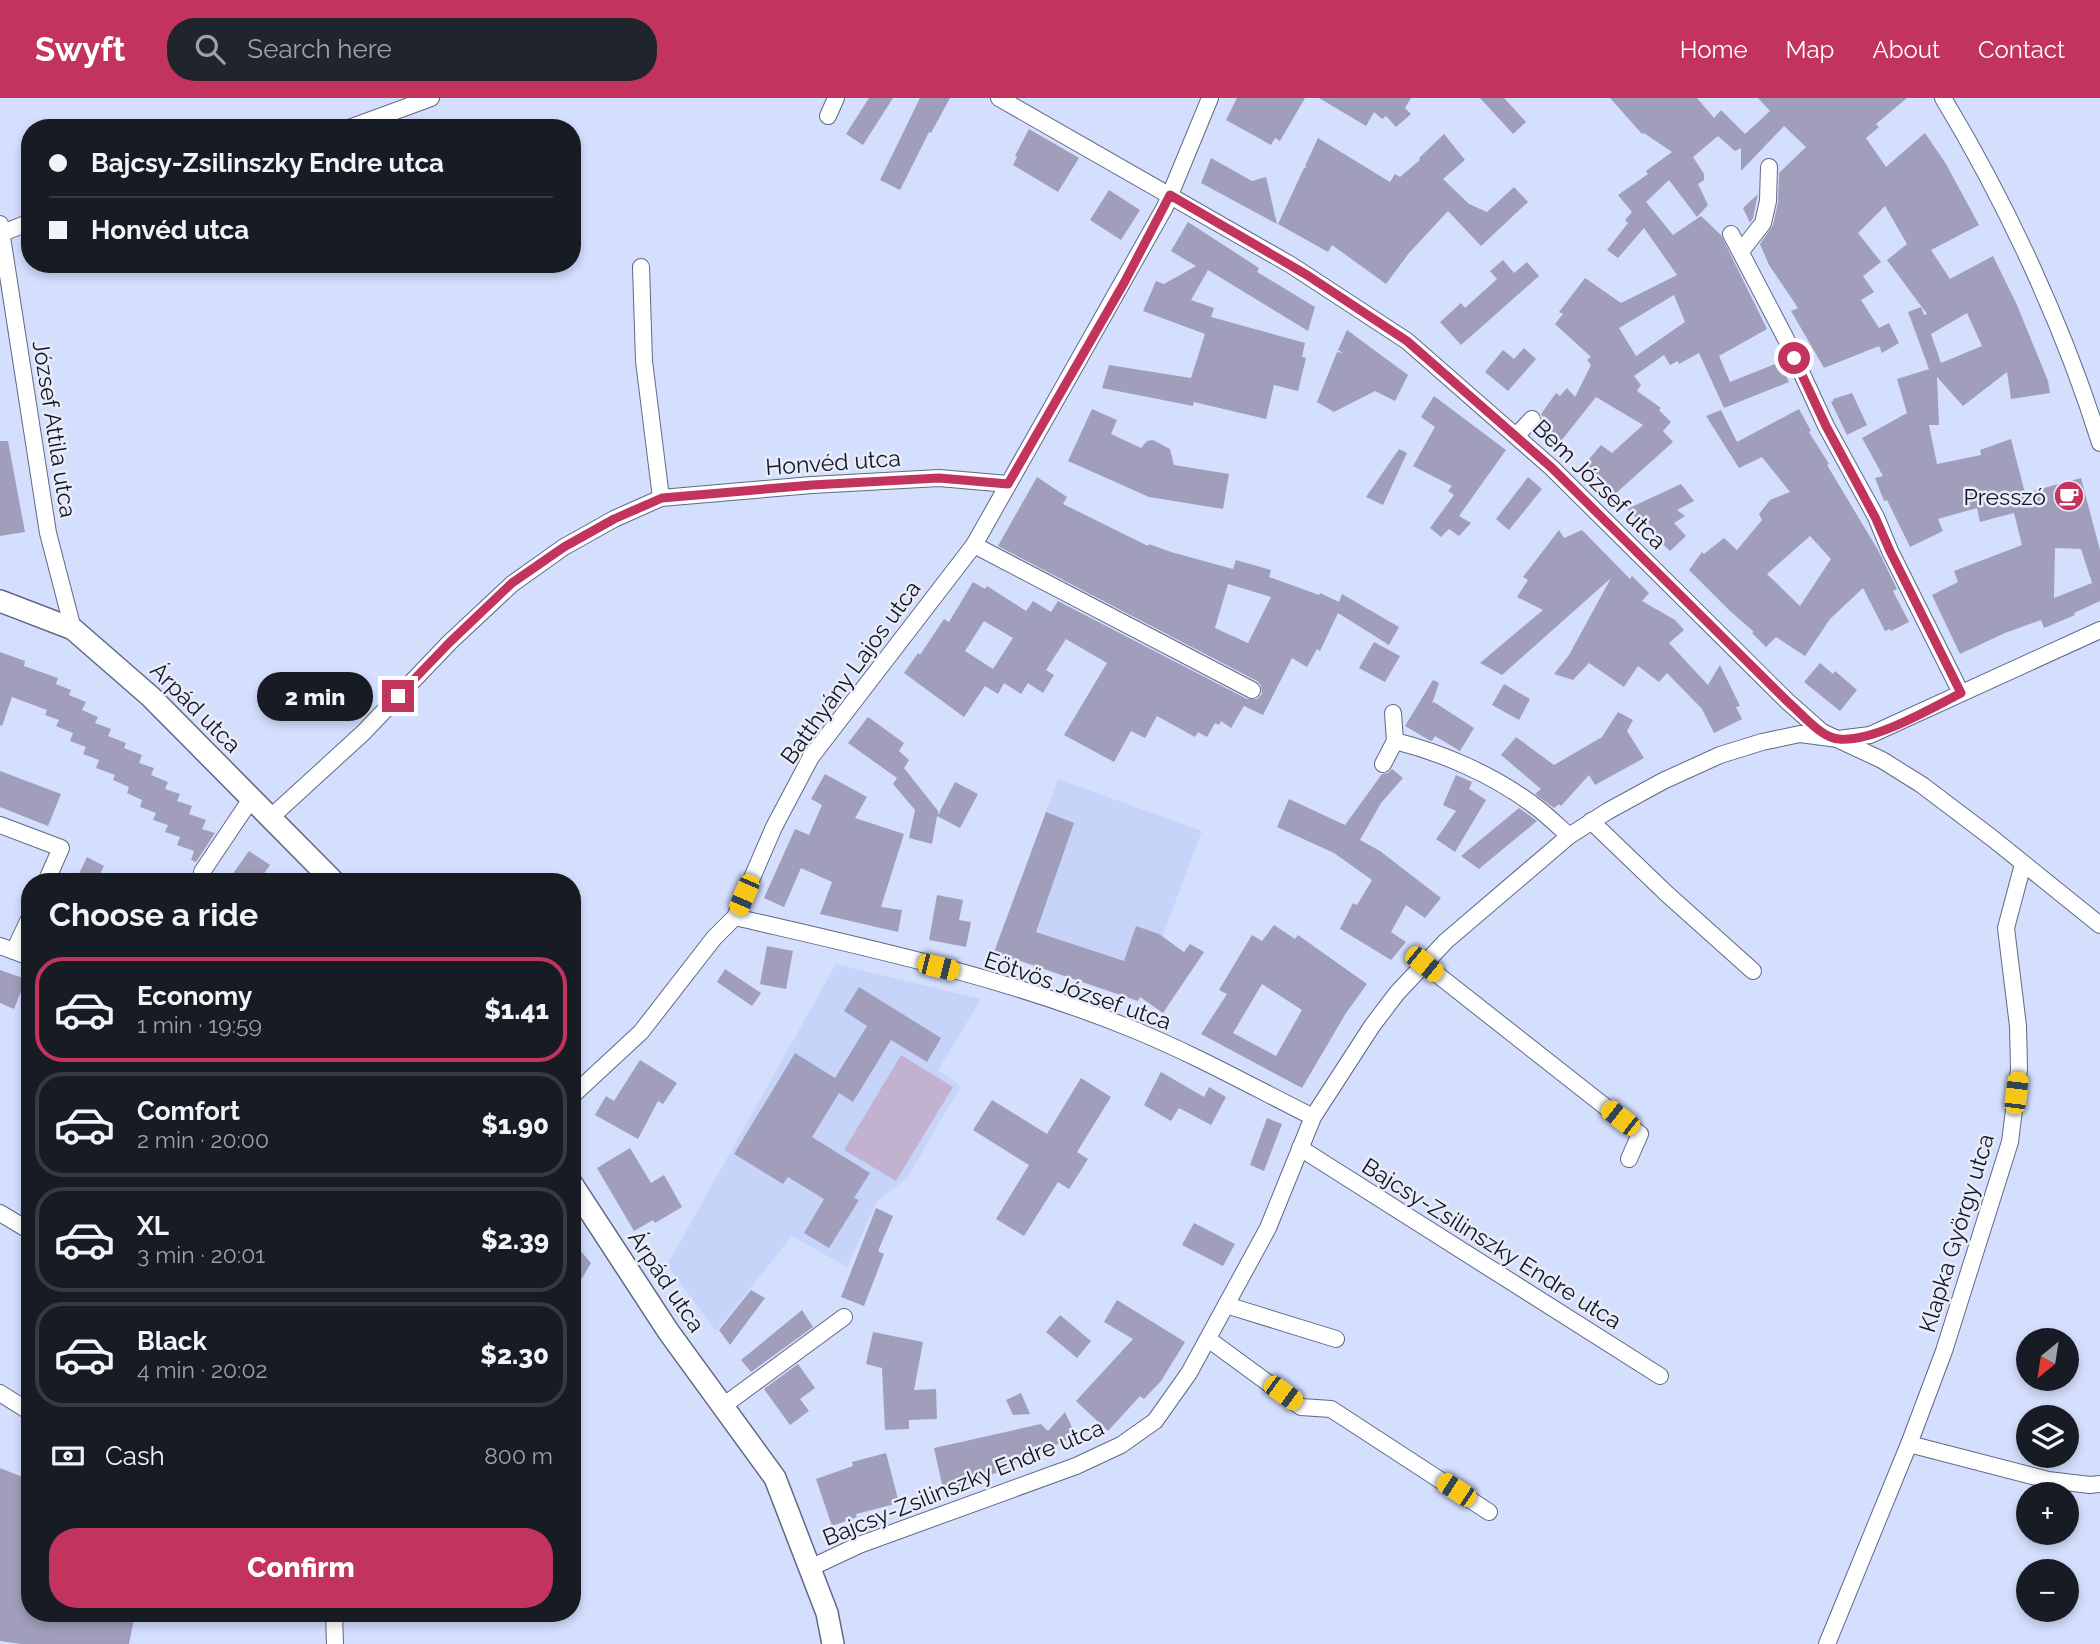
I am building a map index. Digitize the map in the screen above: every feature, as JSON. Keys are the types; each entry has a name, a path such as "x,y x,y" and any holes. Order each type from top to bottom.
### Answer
{"street":[{"path":"374,119 431,98"},
{"path":"828,116 836,98"},
{"name":"Bem József utca","path":"999,98 1287,263 1407,341 1517,435 1787,701 1822,732 1882,760 1922,785 2100,925"},
{"name":"Batthyány Lajos utca","path":"581,1088 641,1032 714,938 735,917 774,827 811,757 974,545 1124,283 1170,195 1210,98"},
{"path":"1943,98 2019,239 2091,413 2100,443"},
{"path":"1742,250 1763,223 1768,201 1769,167"},
{"name":"József Attila utca","path":"0,224 48,533 73,629"},
{"path":"0,233 21,225"},
{"path":"1731,234 1742,250 1826,426 1875,517 1961,693"},
{"path":"641,267 644,361 662,498"},
{"path":"1517,435 1532,419"},
{"name":"Honvéd utca","path":"270,818 363,733 450,642 512,583 564,547 614,519 662,498 812,485 939,478 1008,484"},
{"path":"974,545 1252,690"},
{"name":"Árpád utca","path":"0,601 73,629 151,697 325,873"},
{"name":"Bajcsy-Zsilinszky Endre utca","path":"810,1568 859,1545 1076,1466 1121,1445 1154,1421 1189,1373 1268,1228 1313,1117 1372,1026 1424,964 1454,934 1569,836 1663,781 1731,752 1800,734 1838,739 1880,731 2100,630"},
{"path":"1383,764 1395,741 1393,713"},
{"path":"1395,741 1415,746 1492,778 1532,804 1569,836"},
{"path":"202,872 251,799"},
{"path":"1591,821 1753,971"},
{"path":"0,825 61,848 50,873"},
{"name":"Klapka György utca","path":"1827,1644 1944,1351 2010,1142 2019,1069 2018,1026 2006,928 2023,864"},
{"name":"Eötvös József utca","path":"735,917 959,972 1052,1001 1143,1034 1222,1070 1313,1117"},
{"path":"7,948 21,929"},
{"path":"1424,964 1640,1134 1629,1159"},
{"name":"Bajcsy-Zsilinszky Endre utca","path":"1300,1148 1660,1376"},
{"name":"Árpád utca","path":"581,1198 668,1331 775,1478 827,1613 833,1644"},
{"path":"0,1213 21,1226"},
{"path":"1226,1305 1336,1339"},
{"path":"723,1406 844,1317"},
{"path":"1208,1339 1301,1407 1331,1409 1489,1512"},
{"path":"0,1393 21,1406"},
{"path":"1909,1444 2048,1480 2100,1484"},
{"path":"334,1622 335,1644"}],"shaded area":[{"path":"1058,779 1202,831 1138,1001 994,952"},
{"path":"836,964 981,999 938,1070 961,1086 907,1178 877,1202 847,1267 792,1236 716,1331 667,1265"},
{"path":"901,1055 953,1087 896,1181 844,1150"}],"building":[{"path":"869,98 893,98 863,145 846,134"},
{"path":"920,98 950,98 931,133 929,132 900,190 880,180"},
{"path":"1237,98 1305,98 1280,141 1275,138 1271,145 1226,120"},
{"path":"1319,98 1411,98 1405,108 1411,114 1396,127 1386,116 1382,119 1374,112 1366,126"},
{"path":"1480,98 1504,98 1526,122 1513,134"},
{"path":"1610,98 1697,98 1714,118 1721,110 1745,134 1770,111 1758,98 1907,98 1876,124 1879,127 1866,138 1886,167 1925,133 1946,164 1979,225 1931,250 1950,279 1993,256 2017,305 2048,381 2050,393 2011,399 2007,372 1963,406 1937,377 1939,425 1929,425 1937,464 1981,455 1980,450 2011,439 2025,493 2081,478 2100,550 2100,601 2044,628 2041,620 1960,654 1932,595 1958,582 1954,571 2022,545 2014,513 1980,522 1977,508 1938,519 1943,531 1910,547 1887,500 1884,501 1875,478 1883,476 1862,438 1907,413 1897,379 1929,369 1908,312 1921,307 1924,315 1927,314 1887,260 1907,244 1885,206 1858,233 1881,262 1863,276 1874,292 1861,300 1879,328 1889,323 1899,343 1882,353 1879,346 1824,368 1791,311 1798,308 1769,265 1760,244 1773,225 1778,202 1779,173 1806,147 1784,126 1741,171 1741,148 1735,151 1718,136 1693,157 1704,174 1704,180 1698,184 1708,205 1697,217 1669,180 1646,202 1673,235 1701,216 1721,235 1767,329 1719,356 1730,382 1780,362 1789,382 1724,408 1699,353 1679,364 1678,361 1670,365 1664,355 1634,376 1641,385 1637,391 1661,408 1659,410 1671,422 1663,431 1673,442 1614,495 1584,465 1601,445 1612,453 1643,425 1596,397 1561,441 1541,424 1544,418 1541,414 1556,393 1560,396 1567,388 1575,397 1591,365 1587,360 1591,357 1555,324 1563,314 1559,312 1585,278 1621,303 1677,275 1644,228 1618,258 1607,250 1628,223 1625,220 1632,212 1618,195 1648,174 1646,171 1672,152 1642,134","holes":["1674,295 1685,322 1636,356 1619,328","1967,313 1982,346 1941,363 1931,334","2055,548 2081,549 2092,583 2054,598"]},
{"path":"1029,129 1079,158 1058,192 1013,165"},
{"path":"1444,134 1465,160 1443,179 1469,204 1487,212 1514,187 1528,202 1481,246 1448,211 1409,253 1386,284 1332,245 1328,252 1278,224 1304,168 1307,167 1305,166 1318,138 1390,182 1395,174 1400,177 1420,160"},
{"path":"1211,158 1252,181 1266,177 1277,224 1201,183"},
{"path":"1109,190 1140,210 1121,240 1090,220"},
{"path":"1758,194 1753,218 1750,223 1743,208"},
{"path":"1188,222 1259,268 1257,272 1315,307 1308,331 1208,270 1191,300 1214,308 1211,317 1305,343 1302,357 1306,358 1298,391 1274,385 1266,419 1194,402 1193,406 1102,388 1109,365 1191,378 1205,334 1143,311 1156,281 1164,284 1196,266 1171,251"},
{"path":"1503,260 1514,273 1527,262 1539,276 1461,345 1440,322 1461,303 1465,308 1497,279 1490,271"},
{"path":"1347,330 1408,375 1395,401 1375,391 1334,412 1317,402 1337,352 1343,353 1338,350"},
{"path":"1524,348 1536,359 1508,391 1485,372 1503,350 1514,359"},
{"path":"1852,393 1867,425 1847,435 1831,402"},
{"path":"1434,396 1506,450 1459,516 1471,523 1459,536 1449,529 1441,537 1430,528 1454,495 1448,491 1452,486 1413,466 1435,427 1421,417"},
{"path":"1092,409 1117,420 1111,434 1141,448 1147,441 1153,440 1170,449 1174,465 1229,474 1223,509 1149,497 1068,461"},
{"path":"1799,409 1811,431 1809,432 1829,464 1827,465 1878,550 1897,589 1893,591 1909,622 1891,631 1885,631 1863,588 1830,619 1805,656 1776,637 1766,647 1752,633 1754,632 1689,570 1702,552 1704,554 1724,538 1737,550 1762,520 1759,514 1770,500 1790,492 1762,457 1739,468 1706,416 1721,410 1737,442","holes":["1810,536 1831,559 1800,606 1767,574"]},
{"path":"0,441 8,441 25,532 0,536"},
{"path":"1399,449 1407,453 1383,505 1366,497"},
{"path":"1037,477 1067,497 1063,504 1148,546 1149,544 1233,569 1236,560 1271,570 1269,577 1339,602 1342,594 1399,627 1389,645 1338,613 1320,651 1317,649 1307,667 1292,658 1263,715 1244,706 1231,728 1221,721 1219,725 1215,723 1207,737 1198,732 1195,737 1157,716 1145,738 1131,731 1114,762 1064,735 1107,663 1066,639 1046,670 1054,675 1043,693 1028,683 1021,694 1004,683 998,694 985,686 964,717 904,673 918,653 920,655 944,619 949,622 973,582 985,589 987,586 1026,611 1033,601 1051,612 1058,601 1247,699 1257,699 1262,694 1261,685 998,546","holes":["1228,584 1271,597 1248,643 1215,628","984,621 1013,638 993,669 965,651"]},
{"path":"1528,477 1542,489 1509,530 1496,519"},
{"path":"1681,484 1694,501 1677,510 1685,516 1674,523 1686,536 1670,551 1627,509"},
{"path":"1559,530 1564,538 1582,530 1630,579 1632,576 1649,593 1642,601 1675,620 1684,630 1669,643 1708,685 1720,665 1740,706 1736,707 1742,719 1714,733 1702,709 1667,673 1659,682 1638,666 1624,687 1589,663 1573,680 1554,674 1569,655 1611,578 1502,675 1480,663 1543,610 1517,597 1528,580 1523,577"},
{"path":"1374,642 1400,656 1385,682 1359,668"},
{"path":"0,652 25,661 24,666 58,678 56,684 71,690 69,695 86,702 82,710 98,717 95,723 111,729 108,736 126,743 124,748 142,755 139,763 154,768 151,775 168,782 165,789 180,794 177,801 192,806 189,814 206,820 202,829 215,833 196,862 191,860 194,851 177,845 180,837 165,832 168,825 153,820 156,813 140,807 142,800 127,793 129,787 113,780 115,775 96,768 99,760 83,754 86,747 70,741 73,733 56,726 59,720 45,715 47,710 12,697 2,726 0,725"},
{"path":"1820,663 1833,674 1835,671 1857,690 1840,711 1804,682"},
{"path":"1433,680 1439,683 1432,704 1434,702 1474,728 1460,751 1435,736 1432,741 1429,740 1405,726"},
{"path":"1504,684 1530,699 1519,720 1492,705"},
{"path":"1618,712 1633,720 1627,731 1644,758 1595,785 1589,775 1561,806 1559,804 1554,808 1535,794 1541,789 1501,755 1516,737 1554,765 1602,737"},
{"path":"868,717 904,743 899,751 909,760 904,768 938,811 938,815 955,782 978,794 960,828 937,816 932,844 909,838 915,810 893,784 897,778 848,743"},
{"path":"1392,769 1403,778 1381,803 1360,840 1380,851 1441,898 1425,918 1406,905 1391,932 1406,942 1391,960 1340,929 1353,903 1357,905 1372,880 1334,853 1277,827 1289,799 1345,825 1382,774"},
{"path":"0,771 61,794 48,826 0,807"},
{"path":"825,774 867,797 855,818 904,834 881,907 902,910 898,932 820,914 832,882 801,868 784,907 764,898 795,829 809,835 822,805 811,799"},
{"path":"1456,775 1472,782 1469,789 1486,800 1455,852 1436,839 1456,811 1443,805"},
{"path":"1519,808 1537,821 1479,869 1461,856"},
{"path":"1046,812 1074,823 1036,932 1124,961 1136,926 1159,934 1184,952 1190,944 1204,952 1163,1013 1140,997 1138,1001 994,952"},
{"path":"249,851 270,865 264,873 233,873"},
{"path":"87,857 104,866 100,873 79,873"},
{"path":"937,895 963,900 959,920 971,922 966,947 929,940"},
{"path":"1274,925 1295,939 1298,935 1367,984 1346,1013 1302,1088 1201,1034 1227,994 1219,990 1252,935 1262,941","holes":["1262,984 1302,1010 1276,1056 1233,1033"]},
{"path":"767,946 793,951 786,989 760,984"},
{"path":"725,969 761,993 752,1006 717,982"},
{"path":"0,970 21,977 21,992 14,1009 0,1003"},
{"path":"859,987 941,1038 927,1062 891,1040 853,1102 839,1093 812,1137 870,1173 854,1198 859,1200 829,1248 804,1233 824,1199 788,1177 783,1184 734,1154 795,1053 835,1078 867,1026 844,1011"},
{"path":"640,1060 677,1083 663,1104 658,1101 638,1139 595,1115 606,1096 614,1101"},
{"path":"1161,1072 1204,1097 1209,1087 1226,1097 1211,1125 1179,1108 1171,1121 1144,1105"},
{"path":"1081,1078 1111,1097 1077,1152 1088,1159 1069,1189 1058,1182 1024,1236 996,1219 1029,1165 973,1130 992,1100 1047,1134"},
{"path":"1267,1118 1282,1124 1264,1171 1250,1165"},
{"path":"630,1148 651,1183 664,1175 682,1207 655,1223 653,1220 634,1231 597,1168"},
{"path":"876,1208 893,1216 878,1251 884,1254 864,1306 841,1297"},
{"path":"1194,1223 1235,1244 1223,1266 1182,1245"},
{"path":"581,1251 591,1263 581,1280"},
{"path":"751,1290 765,1298 730,1345 719,1330"},
{"path":"1117,1300 1185,1342 1161,1381 1144,1399 1140,1396 1108,1431 1076,1401 1133,1339 1104,1322"},
{"path":"802,1310 813,1327 751,1372 741,1360"},
{"path":"1060,1315 1091,1341 1077,1358 1046,1332"},
{"path":"873,1332 923,1342 914,1390 936,1389 937,1419 909,1420 909,1429 885,1430 882,1368 866,1364"},
{"path":"798,1364 815,1388 800,1399 809,1411 790,1425 764,1389"},
{"path":"1021,1393 1030,1414 1013,1415 1006,1400"},
{"path":"1065,1412 1076,1436 1008,1466 1009,1468 963,1485 943,1489 934,1448 1041,1424 1048,1431"},
{"path":"886,1453 899,1503 856,1514 857,1517 832,1526 816,1479 853,1466 852,1462"},
{"path":"0,1468 21,1476 21,1622 133,1622 129,1644 21,1644 0,1641"}],"place":[{"name":"Presszó","path":"2069,496"}],"route":[{"path":"398,696 512,583 564,547 614,519 662,498 812,485 939,478 1008,484 1124,283 1170,195 1307,275 1407,341 1517,435 1787,701 1822,732 1838,739 1870,735 1961,693 1794,358"}]}
